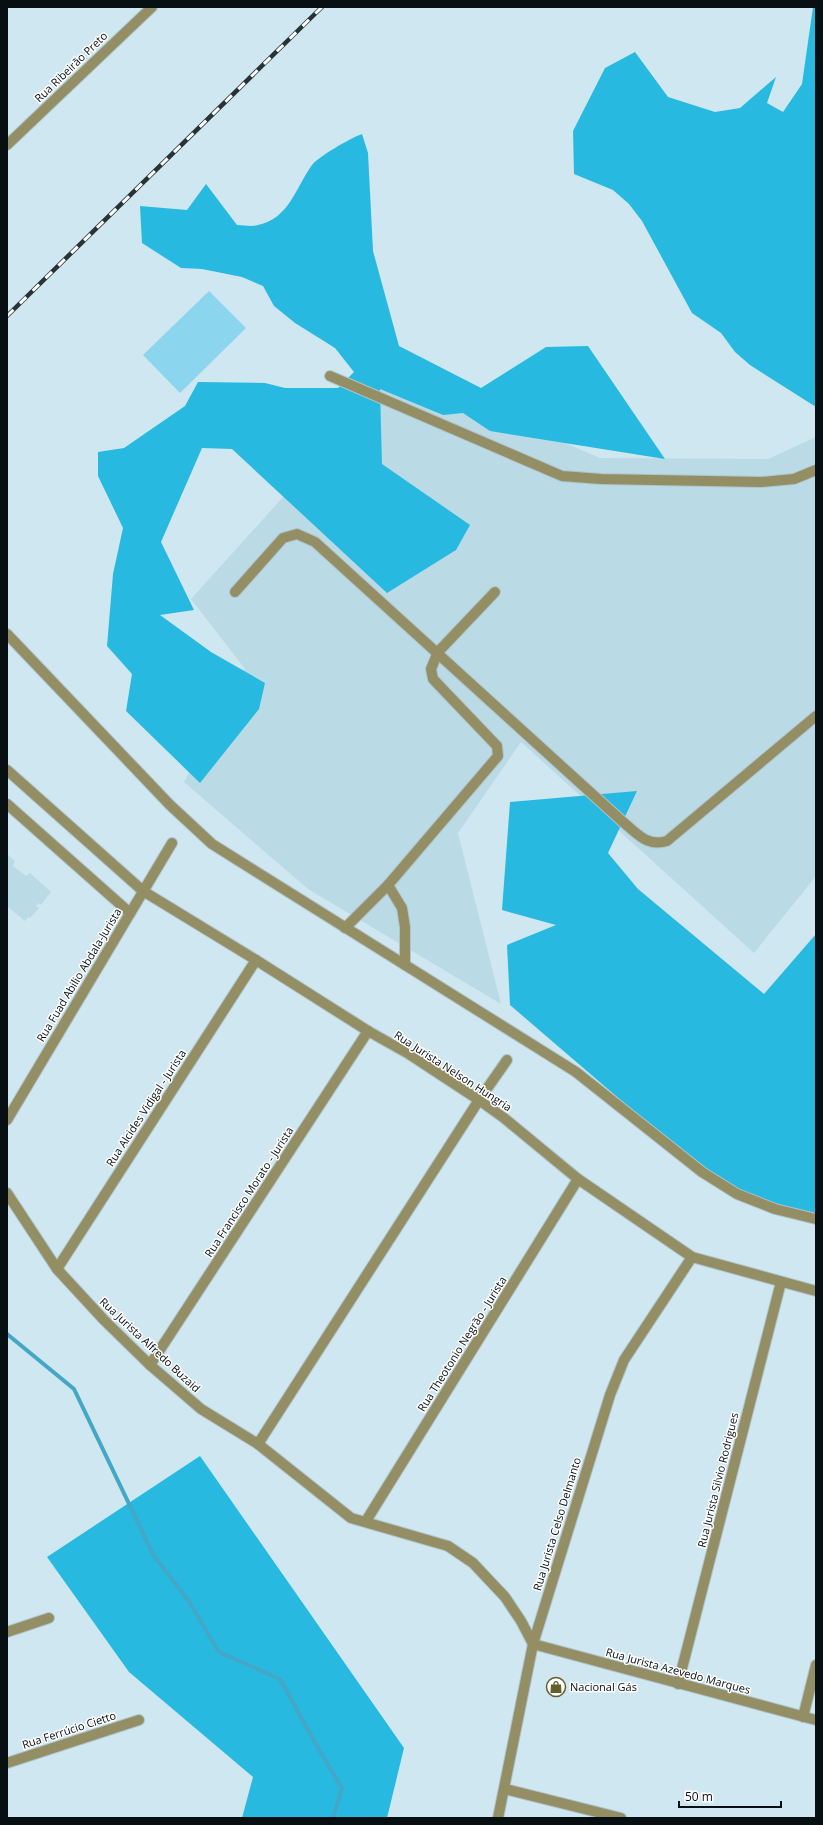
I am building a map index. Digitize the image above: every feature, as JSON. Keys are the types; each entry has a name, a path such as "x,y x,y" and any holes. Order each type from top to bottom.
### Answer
{"street":[{"name":"Rua Ribeirão Preto","path":"7,145 152,7"},
{"path":"330,376 562,476 601,480 761,482 794,479 816,470"},
{"path":"235,592 283,538 297,534 315,542 438,652 623,822 648,841 657,844 667,841 816,716"},
{"path":"345,928 388,885 498,756 497,746 433,679 431,669 438,652 495,592"},
{"path":"7,634 37,668 170,805 212,844 576,1072 702,1172 738,1194 775,1209 816,1219"},
{"name":"Rua Jurista Nelson Hungria","path":"7,770 143,891 256,960 368,1032 409,1054 479,1100 504,1118 578,1179 692,1258 816,1291"},
{"path":"7,804 130,913"},
{"name":"Rua Fuad Abilio Abdala-Jurista","path":"7,1120 172,843"},
{"path":"388,885 402,908 405,927 405,965"},
{"name":"Rua Alcides Vidigal - Jurista","path":"57,1270 256,960"},
{"name":"Rua Francisco Morato - Jurista","path":"150,1365 368,1032"},
{"path":"258,1444 479,1100 508,1060"},
{"name":"Rua Theotonio Negrão - Jurista","path":"366,1521 578,1179"},
{"name":"Rua Jurista Alfredo Buzaid","path":"7,1193 57,1270 104,1320 150,1365 201,1409 258,1444 351,1518 366,1521 448,1546 473,1563 505,1597 522,1621 533,1644"},
{"name":"Rua Jurista Celso Delmanto","path":"498,1818 533,1644 610,1396 624,1360 692,1258"},
{"name":"Rua Jurista Silvio Rodrigues","path":"678,1684 781,1282"},
{"path":"7,1632 50,1618"},
{"name":"Rua Jurista Azevedo Marques","path":"533,1644 816,1720"},
{"path":"803,1717 816,1665"},
{"name":"Rua Ferrúcio Cietto","path":"7,1763 139,1720"},
{"path":"505,1789 620,1818"}],"shaded area":[{"path":"813,7 816,7 816,407 750,365 735,352 721,333 692,313 642,221 629,204 613,190 574,174 573,131 605,68 635,52 668,97 715,112 740,108 776,77 767,103 783,112 802,84"},
{"path":"362,134 368,153 373,251 399,346 481,388 546,347 588,346 665,459 490,431 463,413 443,415 380,389 382,464 470,525 456,550 387,593 232,449 202,448 161,542 194,610 160,615 211,652 265,683 259,709 200,783 126,711 132,674 107,646 113,574 123,528 98,476 98,452 124,448 185,406 198,382 265,383 285,388 338,388 354,372 335,348 295,323 274,306 263,286 242,277 202,269 181,268 142,243 140,206 187,210 206,184 237,225 256,226 269,222 291,201 306,174 316,161 351,139"},
{"path":"209,291 246,328 180,393 143,355"},
{"path":"397,371 600,458 768,459 816,437 816,876 754,953 521,742 458,833 501,1004 308,889 184,782 245,669 191,599"},
{"path":"637,791 608,853 638,889 764,994 816,934 816,1215 779,1211 723,1188 510,1005 507,945 556,925 502,910 510,802"},
{"path":"7,854 15,861 13,866 26,876 30,873 51,892 41,905 39,903 36,906 39,908 30,918 28,917 25,921 7,906"},
{"path":"200,1456 404,1748 387,1818 242,1818 253,1777 129,1672 47,1557"}],"waterway":[{"path":"7,1334 74,1389 154,1556 188,1600 219,1652 280,1679 342,1788 333,1818"}],"railway":[{"path":"7,316 322,7"}],"place":[{"name":"Nacional Gás","path":"556,1687"}]}
